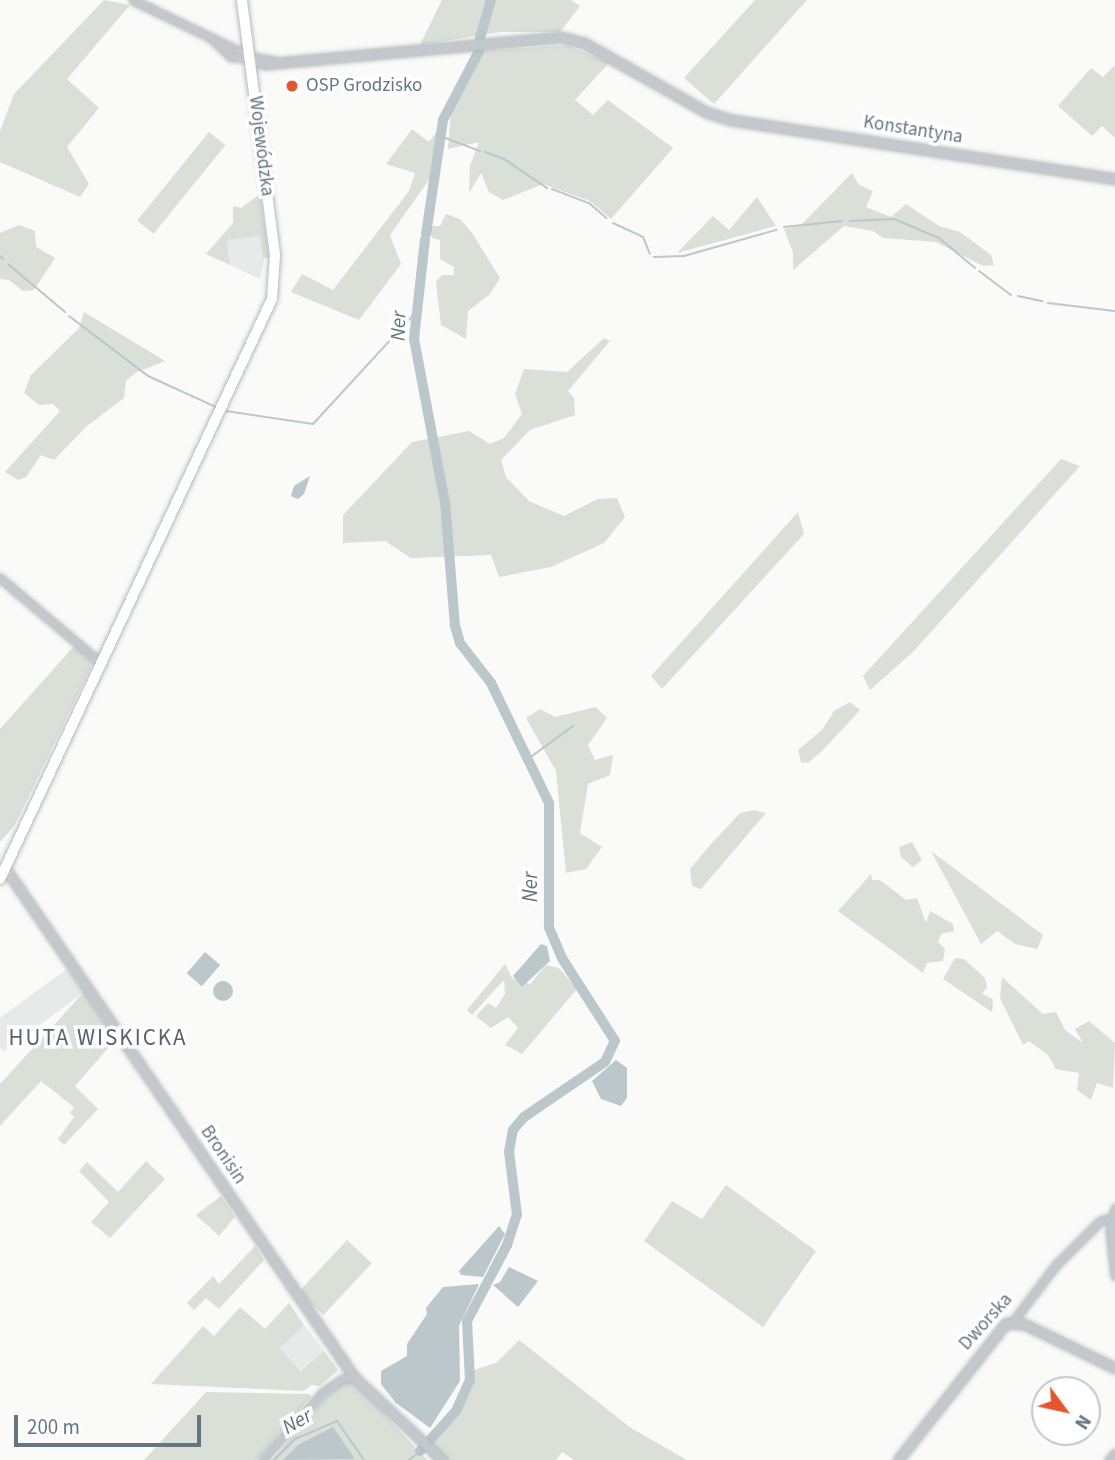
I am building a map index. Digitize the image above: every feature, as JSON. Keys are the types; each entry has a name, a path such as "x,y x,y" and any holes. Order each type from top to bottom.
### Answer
{"main road":[{"name":"Wojewódzka","path":"102,664 274,292 275,255 242,0"},
{"path":"0,879 102,664"}],"street":[{"path":"134,0 211,38 230,57 250,58"},
{"name":"Konstantyna","path":"250,58 256,64 561,37 584,43 706,112 731,120 1115,179"},
{"path":"0,578 102,664"},
{"name":"Bronisin","path":"5,868 354,1377 428,1452 442,1460"},
{"path":"1115,1208 1110,1218 1115,1276"},
{"name":"Dworska","path":"898,1460 986,1344 1014,1320 1055,1266 1100,1221 1110,1218"},
{"path":"1014,1320 1115,1368"},
{"path":"262,1460 323,1392 354,1377"},
{"path":"1109,1460 1115,1453"}],"shaded area":[{"path":"104,0 130,5 67,79 99,108 67,147 89,184 80,197 0,162 0,131 14,94"},
{"path":"442,0 571,0 580,6 560,32 500,32 420,45"},
{"path":"755,0 807,0 714,104 684,78"},
{"path":"567,45 609,63 575,100 593,115 608,100 673,148 611,219 590,201 543,184 503,200 489,192 481,173 469,193 470,166 479,142 448,149 451,111 483,51"},
{"path":"1115,65 1115,138 1102,126 1092,136 1058,106 1091,68 1103,77"},
{"path":"412,129 429,142 439,129 431,177 390,235 401,264 359,320 291,292 302,274 333,290 409,191 415,173 386,164"},
{"path":"209,132 225,145 154,234 137,221"},
{"path":"852,173 859,185 873,191 866,207 891,217 906,204 939,226 960,232 991,255 994,265 983,266 936,242 883,238 873,231 844,226 793,270 793,252 784,229 800,226"},
{"path":"260,194 269,257 263,258 260,236 227,240 230,265 206,254 233,223 233,206 241,208"},
{"path":"757,197 776,226 677,253 713,216 729,230"},
{"path":"446,214 460,219 472,233 500,278 490,294 468,311 466,339 441,325 436,282 442,275 454,275 454,267 440,259 440,240 432,238 429,230 431,226 440,226"},
{"path":"19,225 35,231 36,247 55,258 34,290 23,291 9,280 0,279 0,233"},
{"path":"261,236 264,263 260,279 230,265 227,240"},
{"path":"84,312 165,361 135,373 126,381 124,398 87,426 54,460 41,455 26,477 18,480 5,472 60,411 53,404 39,405 24,393 31,375 79,328"},
{"path":"604,338 610,341 568,391 574,398 575,415 530,430 501,460 506,477 529,501 564,516 598,499 617,498 625,517 604,543 551,567 499,577 491,555 411,558 385,541 343,543 343,515 412,442 469,431 490,444 504,438 522,414 515,394 524,369 567,372"},
{"path":"1061,459 1080,466 913,652 870,690 863,676"},
{"path":"310,476 304,494 298,499 291,496 294,486"},
{"path":"798,512 804,534 662,689 651,676"},
{"path":"75,645 93,663 15,825 0,842 0,729"},
{"path":"850,702 860,710 822,751 808,763 801,762 798,750 822,730 834,711"},
{"path":"596,707 607,718 588,745 595,760 613,755 610,775 588,784 580,833 602,847 586,869 566,873 556,771 526,718 540,709 555,717"},
{"path":"755,810 766,813 701,889 692,886 690,869 740,813"},
{"path":"912,842 922,860 913,867 901,857 899,847"},
{"path":"931,851 1043,935 1037,949 1015,944 997,931 981,944"},
{"path":"871,874 872,880 880,880 906,900 917,898 926,923 930,911 953,924 954,931 941,934 938,942 945,949 943,961 927,963 923,973 838,911"},
{"path":"541,944 547,946 550,961 522,987 513,976"},
{"path":"205,952 220,965 202,986 187,973"},
{"path":"955,958 964,959 985,978 987,987 982,994 993,999 992,1012 943,979"},
{"path":"505,964 512,978 530,984 546,965 559,968 577,989 522,1054 505,1045 518,1028 508,1017 491,1028 476,1016 488,1003 496,1008 505,994 504,980 472,1015 467,1010"},
{"path":"67,969 84,992 3,1051 0,1047 0,1018"},
{"path":"1002,977 1043,1014 1056,1012 1065,1030 1083,1043 1075,1029 1089,1021 1115,1043 1113,1088 1097,1083 1091,1100 1077,1090 1079,1073 1056,1069 1048,1055 1029,1041 1023,1045 1000,998"},
{"path":"219,981 227,981 233,991 227,1001 219,1001 213,995 213,987"},
{"path":"84,992 116,1039 75,1086 98,1109 64,1145 58,1139 74,1117 70,1113 74,1107 41,1081 0,1126 0,1084"},
{"path":"616,1060 627,1068 627,1098 621,1106 601,1099 592,1081"},
{"path":"146,1161 165,1179 110,1238 91,1222 109,1202 79,1171 87,1162 118,1192"},
{"path":"726,1185 816,1251 763,1327 644,1241 672,1201 702,1219"},
{"path":"221,1196 235,1217 219,1236 196,1215"},
{"path":"499,1226 505,1234 483,1277 461,1275 459,1271"},
{"path":"347,1240 372,1263 323,1315 299,1292"},
{"path":"255,1246 264,1260 219,1309 206,1298 194,1310 187,1303 213,1276 219,1284"},
{"path":"509,1267 538,1281 518,1307 493,1285 500,1282"},
{"path":"479,1284 459,1326 460,1381 430,1428 396,1403 381,1384 381,1371 407,1356 407,1344 427,1314 426,1308 443,1287"},
{"path":"289,1303 304,1325 280,1348 300,1371 324,1351 338,1370 320,1386 311,1385 304,1391 151,1384 203,1326 214,1336 240,1307 265,1329"},
{"path":"304,1325 324,1351 298,1371 278,1345"},
{"path":"519,1340 631,1428 687,1460 574,1460 562,1452 556,1460 447,1460 440,1456 429,1444 458,1412 474,1370 496,1363"},
{"path":"345,1382 355,1383 427,1460 272,1460 324,1399"},
{"path":"206,1392 309,1394 311,1397 256,1460 144,1460"},
{"path":"333,1427 355,1459 283,1460 298,1445"}],"waterway":[{"name":"Ner","path":"480,38 491,0"},
{"name":"Ner","path":"426,234 443,120 479,51"},
{"path":"440,136 480,151"},
{"path":"485,152 504,159 547,188"},
{"path":"552,189 589,203 606,218"},
{"path":"850,221 894,219 939,238 975,268"},
{"path":"784,227 842,221"},
{"path":"613,223 643,237 650,254"},
{"path":"654,257 684,256 776,230"},
{"name":"Ner","path":"420,1451 456,1411 470,1380 467,1321 507,1245 517,1215 509,1152 513,1130 524,1117 605,1062 615,1041 562,958 549,927 549,803 491,683 460,643 455,626 445,503 414,339 425,240"},
{"path":"0,256 3,259"},
{"path":"8,264 65,312"},
{"path":"979,271 1011,295"},
{"path":"1018,296 1042,301"},
{"path":"1048,303 1115,311"},
{"path":"226,411 313,424 414,314"},
{"path":"69,316 148,376 216,407"},
{"path":"528,759 573,726"},
{"name":"Ner","path":"274,1460 295,1439 337,1421 364,1460"},
{"name":"Ner","path":"409,1460 420,1451"}],"place":[{"name":"OSP Grodzisko","path":"292,86"}],"district":[{"name":"HUTA WISKICKA","path":"98,1038"}]}
